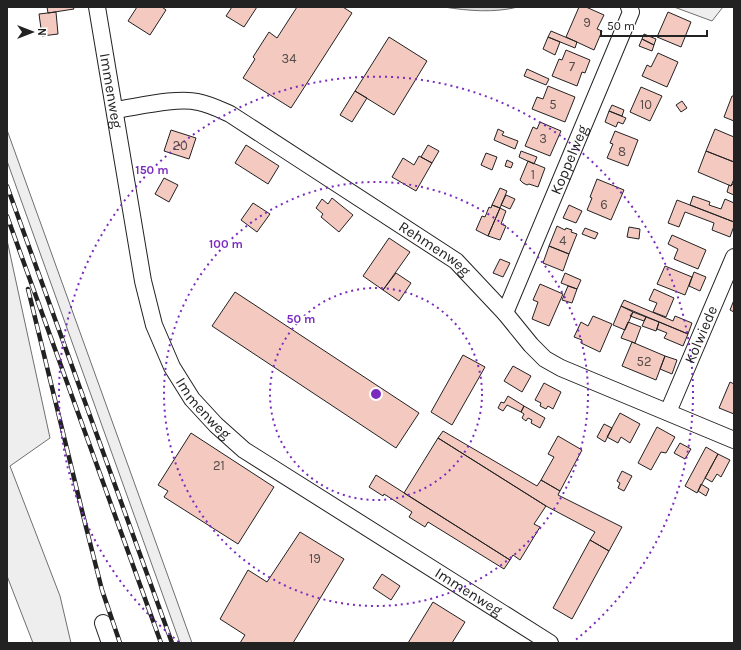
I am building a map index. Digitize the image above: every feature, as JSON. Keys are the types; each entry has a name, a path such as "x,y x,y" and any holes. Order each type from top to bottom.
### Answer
{"street":[{"name":"Immenweg","path":"97,7 143,281 154,325 172,366 192,399 216,425 244,450 550,643"},
{"name":"Koppelweg","path":"505,312 631,12 629,7"},
{"name":"Rehmenweg","path":"115,110 178,101 196,102 213,106 230,114 446,253 464,268 505,312 531,346 545,358 561,368 734,440"},
{"name":"Kolwiede","path":"668,412 734,257"},
{"path":"103,623 110,643"}],"shaded area":[{"path":"444,7 518,7 481,11"},
{"path":"674,7 723,7 712,21"},
{"path":"7,130 192,643 180,643 7,161"},
{"path":"7,240 50,438 10,466 60,596 71,643 33,643 7,576"}],"building":[{"path":"47,7 73,7 74,9 48,13"},
{"path":"137,7 162,7 166,10 150,35 128,21"},
{"path":"232,7 257,7 244,27 226,16"},
{"path":"297,7 343,7 352,13 291,108 243,78 255,59 253,57 269,32 277,38"},
{"path":"579,7 586,7 604,15 597,29 602,31 594,50 566,37"},
{"path":"56,12 58,34 42,36 39,14"},
{"path":"668,12 691,22 681,47 657,37"},
{"path":"551,31 577,42 575,48 548,37"},
{"path":"644,34 656,39 654,45 642,39"},
{"path":"389,37 427,61 394,115 355,91"},
{"path":"548,37 560,42 555,55 543,49"},
{"path":"642,39 654,45 652,51 639,46"},
{"path":"566,50 590,60 585,73 582,72 577,86 552,76 559,59 562,60"},
{"path":"658,53 678,62 667,87 642,76 647,65 651,67"},
{"path":"527,69 549,79 546,85 524,76"},
{"path":"548,86 575,97 565,122 532,109 537,97 543,99"},
{"path":"641,87 662,96 650,121 630,112"},
{"path":"355,91 367,98 352,122 340,115"},
{"path":"732,96 734,96 734,121 724,117"},
{"path":"682,101 687,108 681,112 676,105"},
{"path":"612,105 624,110 622,116 609,111"},
{"path":"609,111 626,118 623,124 618,122 616,127 605,122"},
{"path":"540,122 561,131 550,156 525,146 533,127 537,129"},
{"path":"498,129 504,132 502,135 518,141 515,149 494,140"},
{"path":"715,129 734,137 734,162 706,151"},
{"path":"171,130 196,138 189,159 164,151"},
{"path":"615,131 638,140 628,166 607,158 613,144 610,143"},
{"path":"246,145 279,166 268,184 235,163"},
{"path":"428,145 439,151 432,163 421,157"},
{"path":"521,151 537,157 534,164 519,157"},
{"path":"706,151 734,162 734,179 731,186 698,172"},
{"path":"486,153 497,157 492,170 481,165"},
{"path":"419,156 432,163 416,191 392,177 403,158 414,165"},
{"path":"507,160 513,163 511,168 505,166"},
{"path":"528,161 545,168 538,187 529,184 527,185 520,180"},
{"path":"164,178 178,185 169,202 155,194"},
{"path":"597,179 624,190 611,220 587,210"},
{"path":"732,184 734,185 734,195 727,192 729,185 731,186"},
{"path":"500,188 507,191 500,208 492,205"},
{"path":"506,195 515,199 510,209 501,205"},
{"path":"693,196 710,202 709,205 721,209 725,199 734,203 734,222 690,205"},
{"path":"332,198 353,215 339,232 321,217 323,214 316,208 322,199 328,204"},
{"path":"677,200 734,222 730,237 712,230 714,223 685,212 679,227 668,223"},
{"path":"253,203 270,214 257,232 241,220"},
{"path":"492,205 500,208 488,236 476,230 482,216 485,217 489,207 491,208"},
{"path":"569,205 582,211 576,223 563,218"},
{"path":"500,208 506,211 501,224 506,226 500,240 488,236"},
{"path":"557,226 565,230 566,228 572,230 571,232 577,234 569,254 549,246"},
{"path":"629,227 640,229 639,239 627,237"},
{"path":"585,228 598,233 595,239 582,234"},
{"path":"672,235 706,250 698,269 674,259 678,249 668,244"},
{"path":"389,238 410,252 383,290 363,276"},
{"path":"549,246 569,254 563,271 543,263"},
{"path":"500,259 510,263 503,277 493,273"},
{"path":"665,266 692,277 685,295 657,284"},
{"path":"694,272 706,277 700,291 689,286"},
{"path":"396,273 411,283 399,301 383,290"},
{"path":"565,273 581,280 577,289 561,283"},
{"path":"540,284 563,294 549,326 532,319 538,302 533,300"},
{"path":"568,286 577,289 572,303 562,300"},
{"path":"654,289 674,298 666,317 653,312 657,303 649,300"},
{"path":"235,292 419,413 396,448 212,326"},
{"path":"624,300 673,321 675,316 692,323 688,334 621,306"},
{"path":"734,300 734,312 730,310"},
{"path":"621,306 633,312 625,330 613,325"},
{"path":"633,312 646,317 644,321 630,316"},
{"path":"593,316 612,324 600,352 581,343 582,340 574,337 581,322 588,326"},
{"path":"646,317 659,322 656,331 642,326"},
{"path":"628,322 641,327 635,343 621,338"},
{"path":"659,322 688,334 683,346 664,338 667,333 657,329"},
{"path":"632,342 665,356 656,380 622,366"},
{"path":"463,355 485,367 452,425 431,412"},
{"path":"665,356 677,360 672,374 660,369"},
{"path":"513,366 531,376 522,392 504,381"},
{"path":"730,382 734,384 734,414 719,408"},
{"path":"544,383 561,392 553,409 548,406 546,409 540,406 541,403 535,400"},
{"path":"508,396 524,406 521,412 507,405 503,411 498,408 501,402 504,403"},
{"path":"524,406 545,418 540,428 531,423 532,420 528,418 526,421 522,418 524,414 521,412"},
{"path":"620,413 640,424 630,443 621,437 618,443 607,437"},
{"path":"604,424 612,428 605,442 597,437"},
{"path":"657,427 675,437 666,453 661,452 651,470 638,463"},
{"path":"443,431 537,486 541,480 560,491 558,495 622,527 609,551 590,540 595,532 546,506 438,438"},
{"path":"191,433 274,487 238,544 164,497 168,491 158,485"},
{"path":"558,436 582,450 560,491 541,480 554,457 548,454"},
{"path":"438,438 546,506 534,524 540,527 520,560 513,555 510,560 404,493"},
{"path":"680,443 691,449 685,459 674,453"},
{"path":"706,447 718,454 697,493 685,486"},
{"path":"718,454 730,460 721,477 717,474 712,482 705,478"},
{"path":"622,471 632,476 624,491 618,488 620,483 617,481"},
{"path":"376,475 510,560 504,569 428,522 425,527 409,517 412,512 384,494 383,496 369,487"},
{"path":"701,484 709,489 706,496 698,491"},
{"path":"300,532 344,559 293,643 240,643 245,635 220,619 248,570 267,582"},
{"path":"590,540 609,551 572,619 553,608"},
{"path":"382,574 400,586 391,600 373,588"},
{"path":"433,602 465,622 452,643 408,643"}],"railway":[{"path":"7,186 172,643"},
{"path":"7,216 161,643"},
{"path":"28,289 102,590 120,643"}]}
